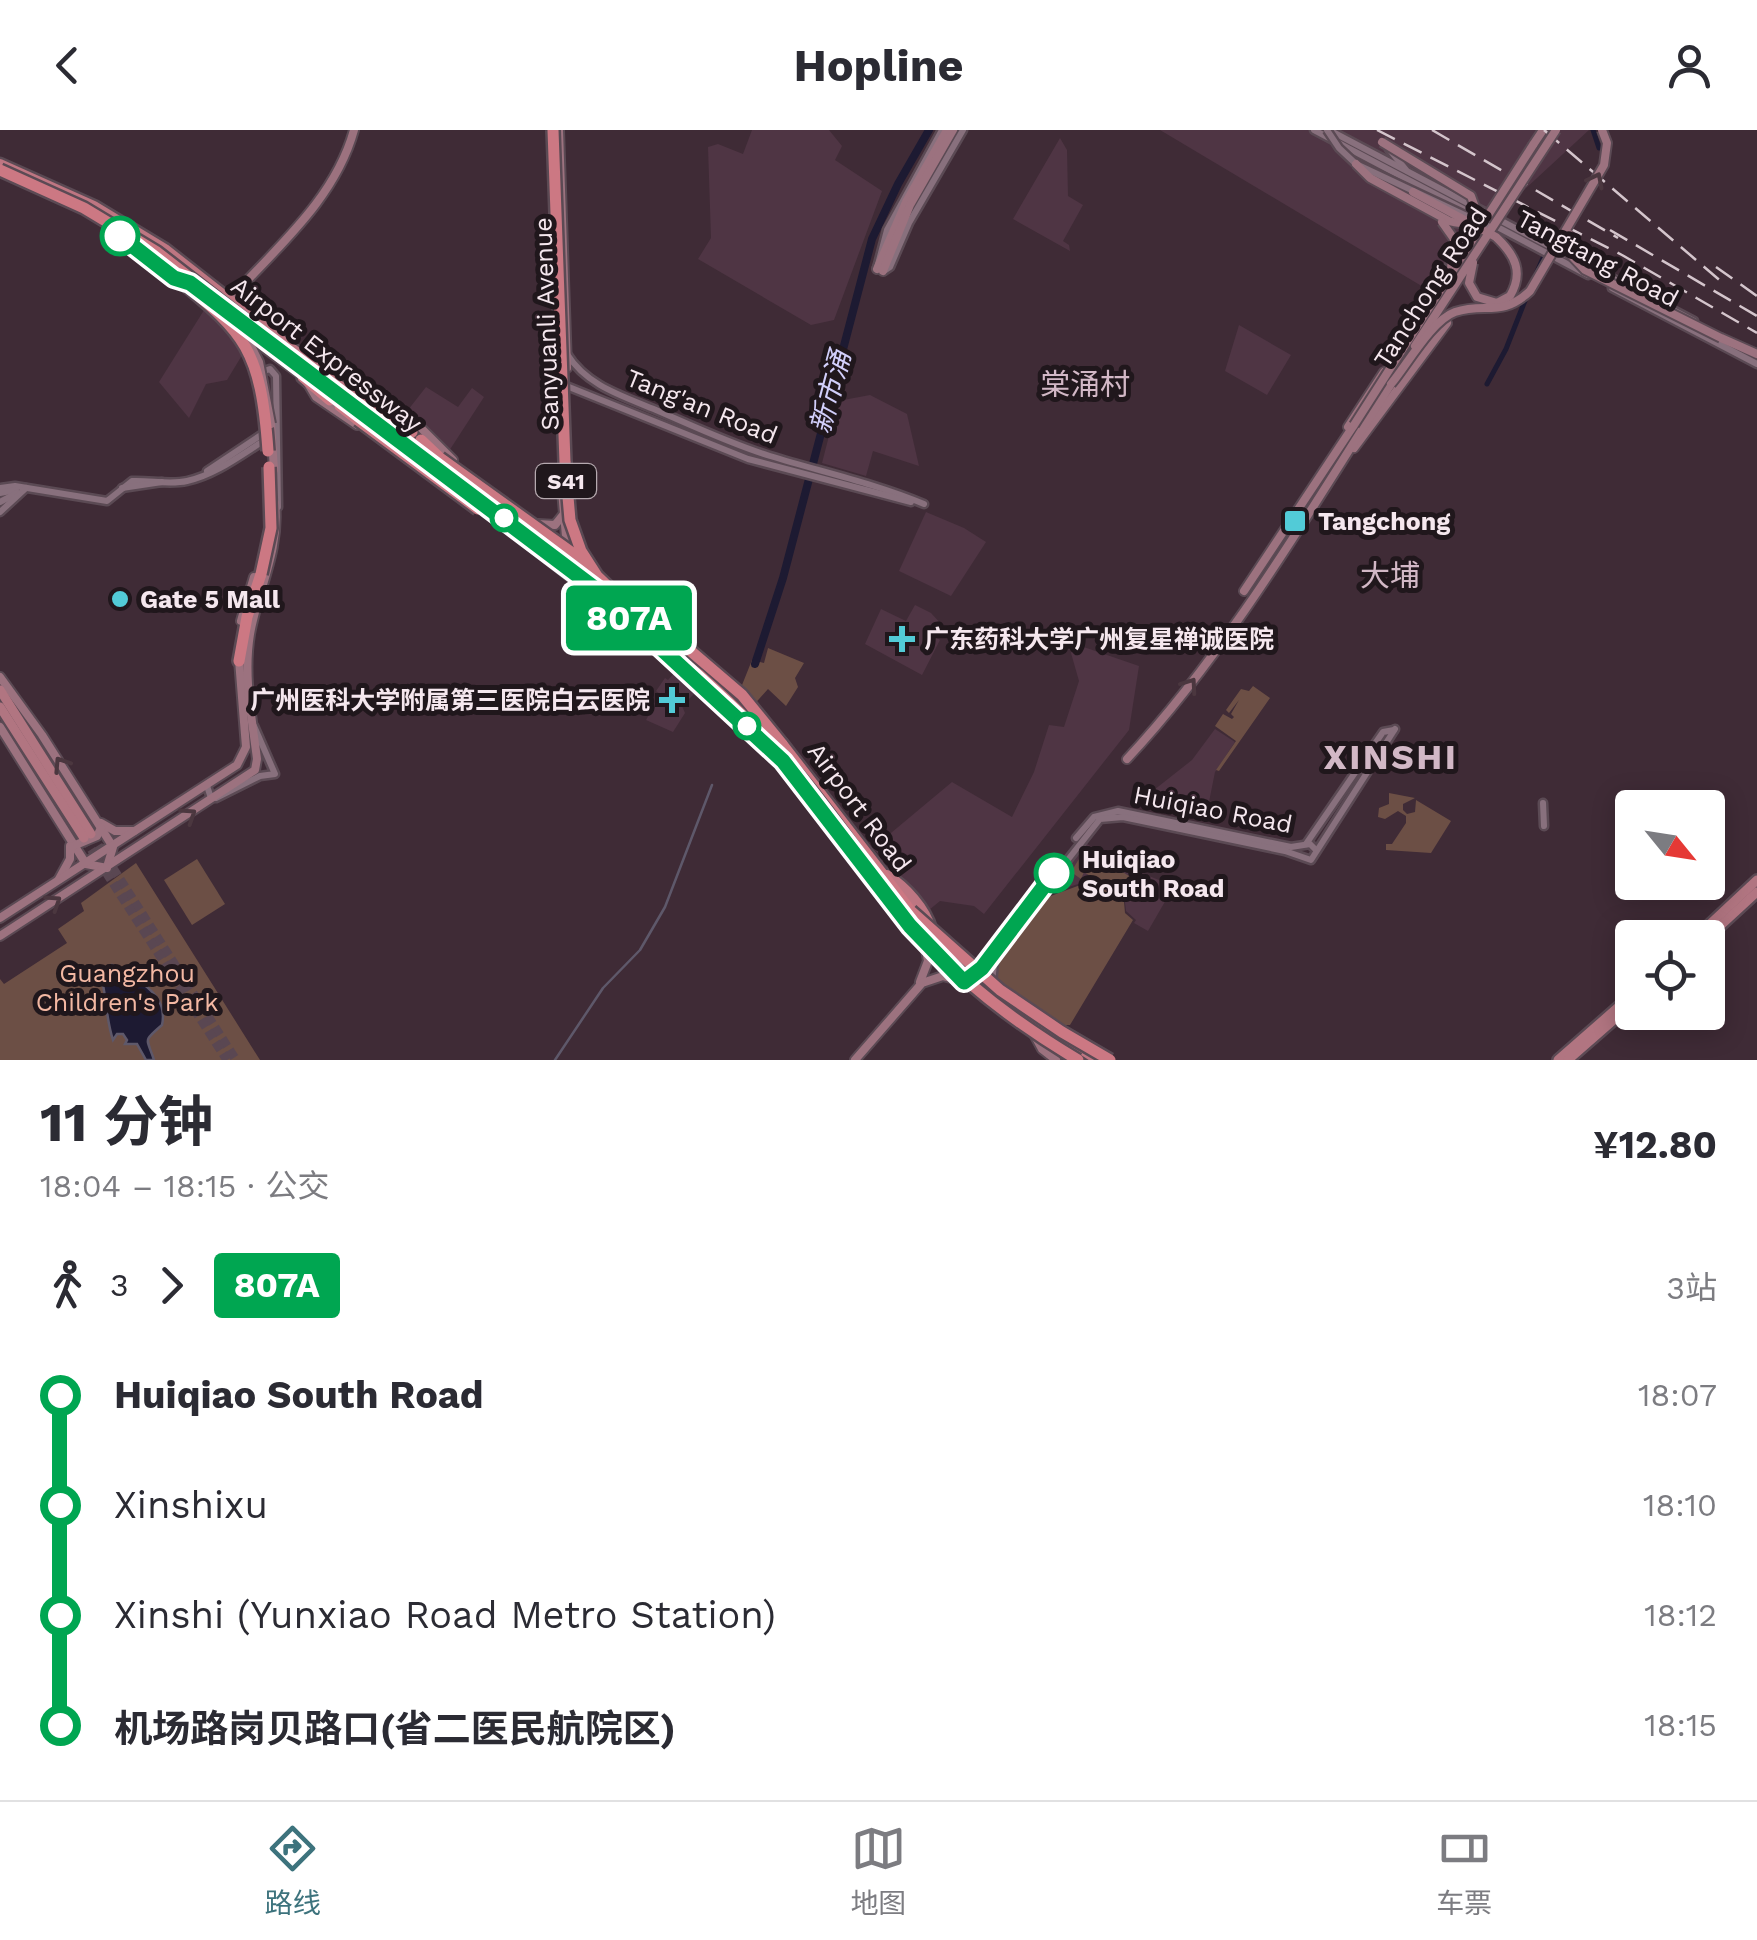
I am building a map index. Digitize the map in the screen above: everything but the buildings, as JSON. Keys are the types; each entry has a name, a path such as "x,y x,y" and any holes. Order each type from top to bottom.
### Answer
{"highway":[{"name":"S41","path":"554,130 565,476 570,520 597,576 618,599 723,686 782,744 911,912 948,952 1033,1022 1096,1060"},
{"path":"0,170 139,243 224,300 295,362"},
{"path":"0,170 68,193 127,224 372,409 417,436 440,458 574,554 676,636 747,700 782,744"},
{"name":"Airport Expressway","path":"0,170 106,219 188,274 698,674 750,723 812,792 926,936 984,995 1076,1060"},
{"path":"106,219 222,315 242,337 262,386 266,441"},
{"name":"Airport Road","path":"295,362 508,522 575,570 590,576 783,761 926,936 968,979 1036,1036 1076,1060"},
{"path":"303,377 443,484 560,565"},
{"path":"372,409 396,431 574,560 684,657 736,697"},
{"path":"239,661 270,528 268,467"},
{"path":"508,522 518,517 518,509"},
{"path":"536,541 545,538 542,527"},
{"name":"Airport Road","path":"736,697 797,756 887,875 922,910 926,936"},
{"path":"911,912 1000,990 1110,1060"},
{"path":"926,936 987,1006 1066,1060"},
{"name":"Airport Road","path":"968,979 996,992 1096,1060"}],"main road":[{"path":"224,300 329,189 343,164 352,130"},
{"name":"Sanyuanli Avenue","path":"554,130 567,354 563,384 574,532 590,576"},
{"name":"Sanyuanli Avenue","path":"554,130 563,384 563,515 567,548 575,570"},
{"path":"880,270 947,130"},
{"name":"Tanchong Road","path":"1358,428 1542,130"},
{"name":"Tanchong Road","path":"1333,463 1391,384 1556,130"},
{"path":"1391,384 1444,317 1459,311 1503,308 1520,300 1536,284 1606,159 1602,130"},
{"path":"1356,164 1370,178 1448,221 1463,223 1472,218 1475,204 1466,192 1382,142"},
{"path":"1412,192 1503,244 1515,261 1516,284 1504,300 1489,303 1477,296 1470,283 1471,269 1486,238"},
{"path":"1432,212 1447,226 1454,240 1453,263 1440,290"},
{"path":"1576,216 1567,243 1574,262 1757,354"},
{"path":"0,936 216,798 255,770 257,760 248,682 249,642 273,552 271,424 264,376 250,339 227,306 127,224"},
{"path":"224,300 250,338 303,377"},
{"path":"99,824 121,832 138,830 237,765 244,754 239,661 242,613 273,525 256,382 224,300"},
{"path":"1127,760 1170,713 1333,463 1422,308"},
{"path":"1244,591 1333,463 1362,441 1447,323"},
{"path":"295,362 316,397 339,415 396,453 412,452"},
{"path":"372,409 414,422 446,455 567,548 590,576"},
{"path":"542,527 554,526 563,515"},
{"path":"548,550 560,552 567,548 574,532"},
{"name":"Airport Road","path":"590,576 698,660 736,697"},
{"path":"0,677 113,847 107,868"},
{"path":"0,690 88,836 0,707"},
{"path":"0,727 86,864 107,868"},
{"path":"73,846 96,836 99,824"},
{"path":"0,918 147,824"},
{"path":"54,884 70,859 68,837"},
{"path":"1714,920 1757,880"},
{"path":"1725,921 1757,892"},
{"path":"854,1060 920,982 928,961 926,936"},
{"path":"854,1060 922,983 943,976 968,979"},
{"path":"1569,1056 1615,1011"},
{"path":"1556,1060 1569,1056 1615,1018"},
{"path":"1055,1034 1076,1037 1118,1060"},
{"path":"1036,1036 1042,1049 1056,1060"}],"street":[{"path":"947,130 902,200 880,250 880,270 890,267 919,206 963,130"},
{"name":"Tangtang Road","path":"1314,130 1501,230 1538,244"},
{"path":"1328,130 1338,148 1356,164 1501,230"},
{"name":"Tangtang Road","path":"1328,130 1757,364"},
{"path":"1382,142 1407,172"},
{"path":"1337,143 1364,170 1503,244"},
{"path":"1422,308 1466,238 1464,226 1454,218"},
{"name":"Tangtang Road","path":"1551,251 1757,354"},
{"name":"Tang'an Road","path":"567,354 580,372 609,390 738,445 798,468 818,474 924,504 890,490 818,474"},
{"path":"256,382 261,372 270,369 276,376 273,525"},
{"path":"276,385 279,376 286,372 303,377"},
{"name":"Tang'an Road","path":"563,384 748,459 798,468"},
{"path":"0,491 27,488 105,501 121,488 190,480 266,441"},
{"path":"0,502 27,488"},
{"path":"0,512 27,488"},
{"path":"207,786 208,793 216,798 260,776 275,774 252,722"},
{"path":"1396,730 1316,851 1311,860 1302,857 1301,849 1384,732 1396,730"},
{"path":"1542,803 1544,826"},
{"path":"968,979 1087,824 1099,814 1113,814"},
{"path":"968,979 996,951 1090,828 1113,814"},
{"name":"Huiqiao Road","path":"1113,814 1291,847 1305,846"},
{"name":"Huiqiao Road","path":"1113,814 1302,857"},
{"path":"1305,846 1312,845 1316,851"},
{"path":"996,951 991,974 996,992"}],"shaded area":[{"path":"752,130 829,130 842,146 835,160 882,191 834,320 811,325 698,259 711,238 708,147 718,144 743,154"},
{"path":"1160,130 1589,130 1510,203 1435,294"},
{"path":"1060,138 1067,150 1068,196 1083,205 1063,241 1070,251 1013,219"},
{"path":"206,307 228,327 244,352 227,380 206,384 189,418 159,382"},
{"path":"1239,325 1291,355 1267,395 1225,371"},
{"path":"426,387 458,407 472,388 484,397 449,451 408,410"},
{"path":"870,395 907,414 919,466 873,451 866,476 822,463 838,401"},
{"path":"926,512 986,542 951,596 899,571"},
{"name":"广东药科大学广州复星禅诚医院","path":"915,605 931,613 942,625 935,637 940,640 922,675 865,644 881,609 906,621"},
{"path":"1075,644 1139,666 1129,730 984,914 974,906 940,901 929,910 873,848 952,782 1012,817 1034,772 1049,725 1064,727 1079,681 1071,653"},
{"name":"广州医科大学附属第三医院白云医院","path":"678,669 698,690 682,706 685,713 673,732 646,720 660,694 656,691"},
{"path":"1215,729 1235,742 1215,772 1209,802 1154,790 1192,760"},
{"path":"1083,841 1114,862 1174,886 1148,931 1134,923 1136,920 1126,911 1125,902 1091,880 1040,896"},
{"path":"112,965 119,968 129,983 133,977 146,986 160,1003 162,1025 148,1041 154,1060 146,1060 137,1044 125,1044 123,1034 117,1034 113,1040 102,980"}],"green space":[{"path":"768,648 804,663 795,678 798,687 786,706 768,689 750,709 742,685 752,660 764,663"},
{"path":"1253,686 1270,698 1216,770 1236,741 1215,726 1223,714 1234,717 1231,714 1239,700 1229,713 1226,710 1241,689 1249,691"},
{"path":"1389,793 1415,798 1403,804 1407,814 1415,812 1416,800 1451,821 1431,853 1386,850 1386,844 1392,844 1406,823 1406,816 1398,811 1385,819 1378,817 1379,808 1389,804"},
{"path":"1092,853 1129,876 1122,897 1084,872 1081,879 1071,872 1082,854"},
{"path":"197,859 225,904 192,925 164,880"},
{"name":"Guangzhou Children's Park","path":"136,863 260,1060 0,1060 0,979 4,984 67,943 58,929 84,911 81,903"},
{"path":"1091,881 1124,902 1125,913 1133,920 1070,1025 1064,1025 998,982 998,955 1040,900"}],"waterway":[{"name":"新市涌","path":"755,664 783,578 872,239 929,130"},
{"path":"1593,130 1599,148"},
{"path":"1532,283 1551,240"},
{"path":"1487,384 1528,293"},
{"path":"555,1060 603,988 640,950 665,907 712,785"}],"tunnel":[{"path":"91,834 236,1060"},
{"path":"84,838 227,1060"}],"railway":[{"path":"1377,130 1622,255 1757,333"},
{"path":"1432,130 1618,238"},
{"path":"1544,130 1723,283"},
{"path":"1610,230 1757,316"},
{"path":"1716,267 1757,296"}],"bus line":[{"name":"807A","path":"120,236 174,278 190,283 596,588 783,761 910,926 964,982 982,968 1054,873"}],"place":[{"name":"Tangchong","path":"1295,521"},
{"name":"Gate 5 Mall","path":"120,599"},
{"name":"广东药科大学广州复星禅诚医院","path":"902,639"},
{"name":"广州医科大学附属第三医院白云医院","path":"672,700"},
{"name":"Huiqiao South Road","path":"1054,873"}],"district":[{"name":"棠涌村","path":"1085,385"},
{"name":"大埔","path":"1390,576"},
{"name":"XINSHI","path":"1391,757"}]}
